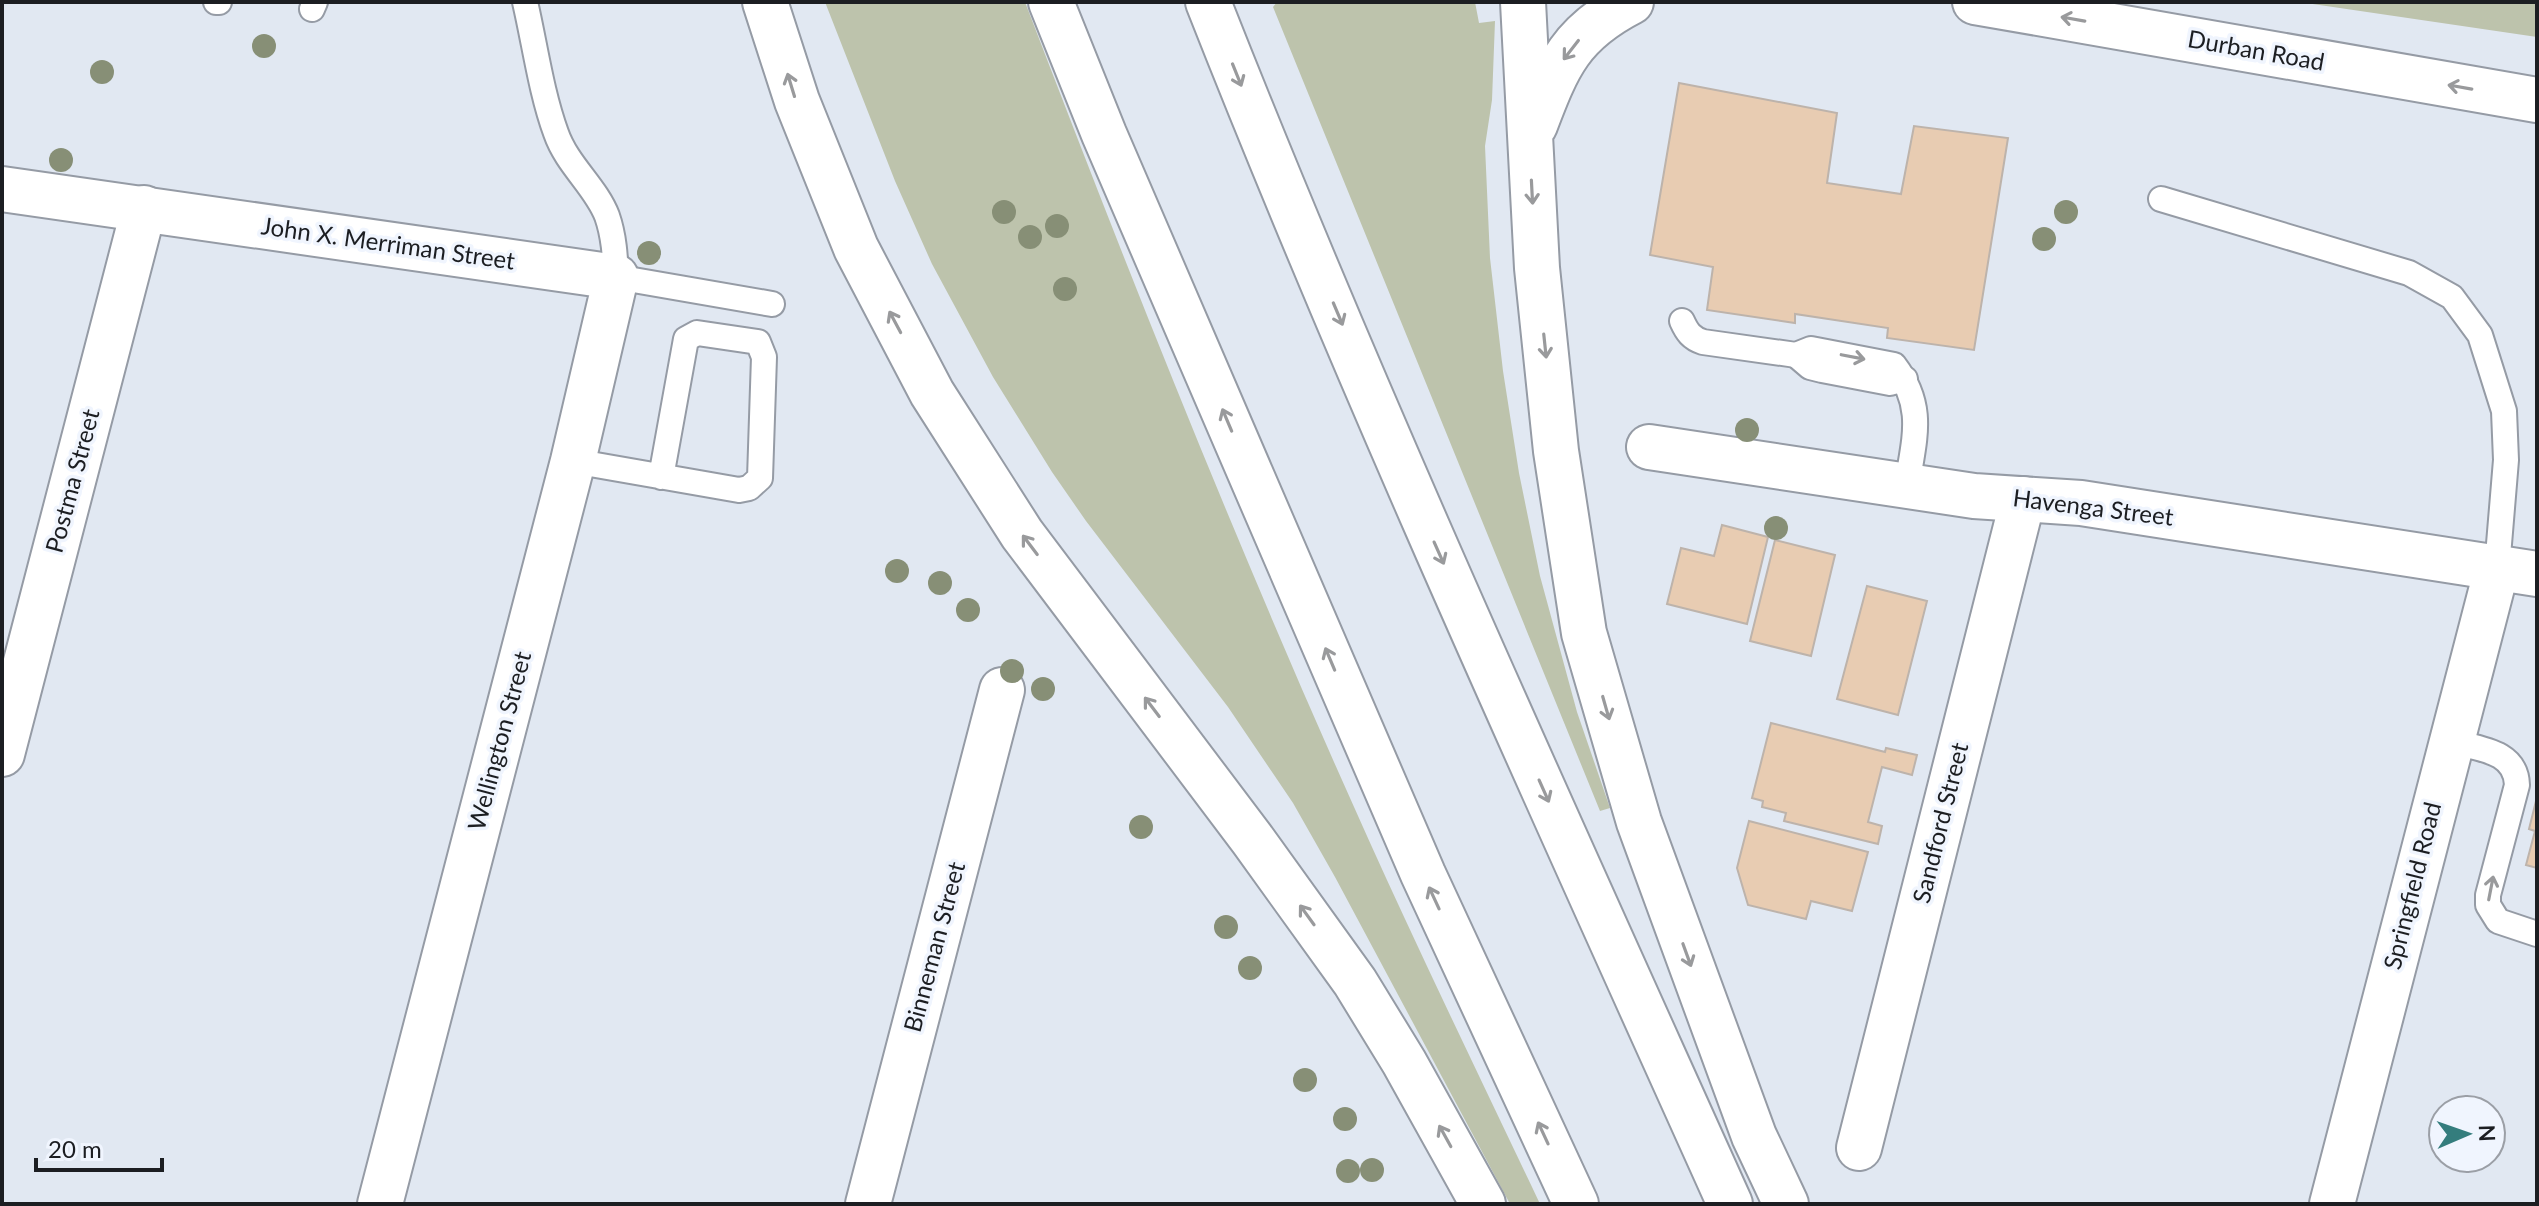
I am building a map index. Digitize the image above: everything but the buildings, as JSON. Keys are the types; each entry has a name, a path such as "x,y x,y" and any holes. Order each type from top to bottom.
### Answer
{"main road":[{"path":"765,2 797,101 856,248 932,393 1022,534 1252,839 1355,982 1404,1062 1483,1204"},
{"path":"1051,2 1116,163 1423,874 1576,1204"},
{"path":"1208,2 1436,547 1730,1204"},
{"path":"1523,2 1537,268 1556,451 1584,633 1639,822 1754,1136 1786,1204"},
{"path":"1529,142 1563,58 1605,15 1631,2"},
{"name":"Durban Road","path":"1975,2 2537,100"},
{"name":"John X. Merriman Street","path":"2,189 616,277"},
{"name":"Postma Street","path":"2,754 144,208"},
{"name":"Wellington Street","path":"380,1204 573,461 616,277"},
{"name":"Havenga Street","path":"1649,447 1974,496 2081,503 2517,571"},
{"name":"Sandford Street","path":"1859,1148 2023,499"},
{"name":"Springfield Road","path":"2332,1204 2450,741 2517,571"},
{"name":"Binneman Street","path":"868,1204 1002,690"}],"lane":[{"path":"525,2 556,133 578,174 607,215 613,238 616,277"},
{"path":"2161,199 2409,273 2452,297 2480,335 2504,411 2517,571"},
{"name":"John X. Merriman Street","path":"616,277 772,304"},
{"path":"1682,321 1688,333 1703,342 1796,355 1811,349 1894,365 1905,379 1915,402 1916,418 1907,486"},
{"path":"573,461 661,477 739,490 749,488 760,478 764,357 758,342 697,333 686,339 661,477"},
{"path":"2450,741 2500,754 2514,766 2517,785 2488,905 2498,921 2537,934"}],"green space":[{"path":"825,2 1025,2 1160,349 1304,693 1405,919 1540,1204 1510,1204 1293,803 1228,707 1086,521 993,377 932,264 895,181"},
{"path":"1277,2 1475,2 1479,23 1495,21 1492,100 1485,146 1490,258 1503,371 1540,576 1577,712 1610,808 1600,811 1273,7"},
{"path":"2299,2 2537,2 2537,37"}]}
